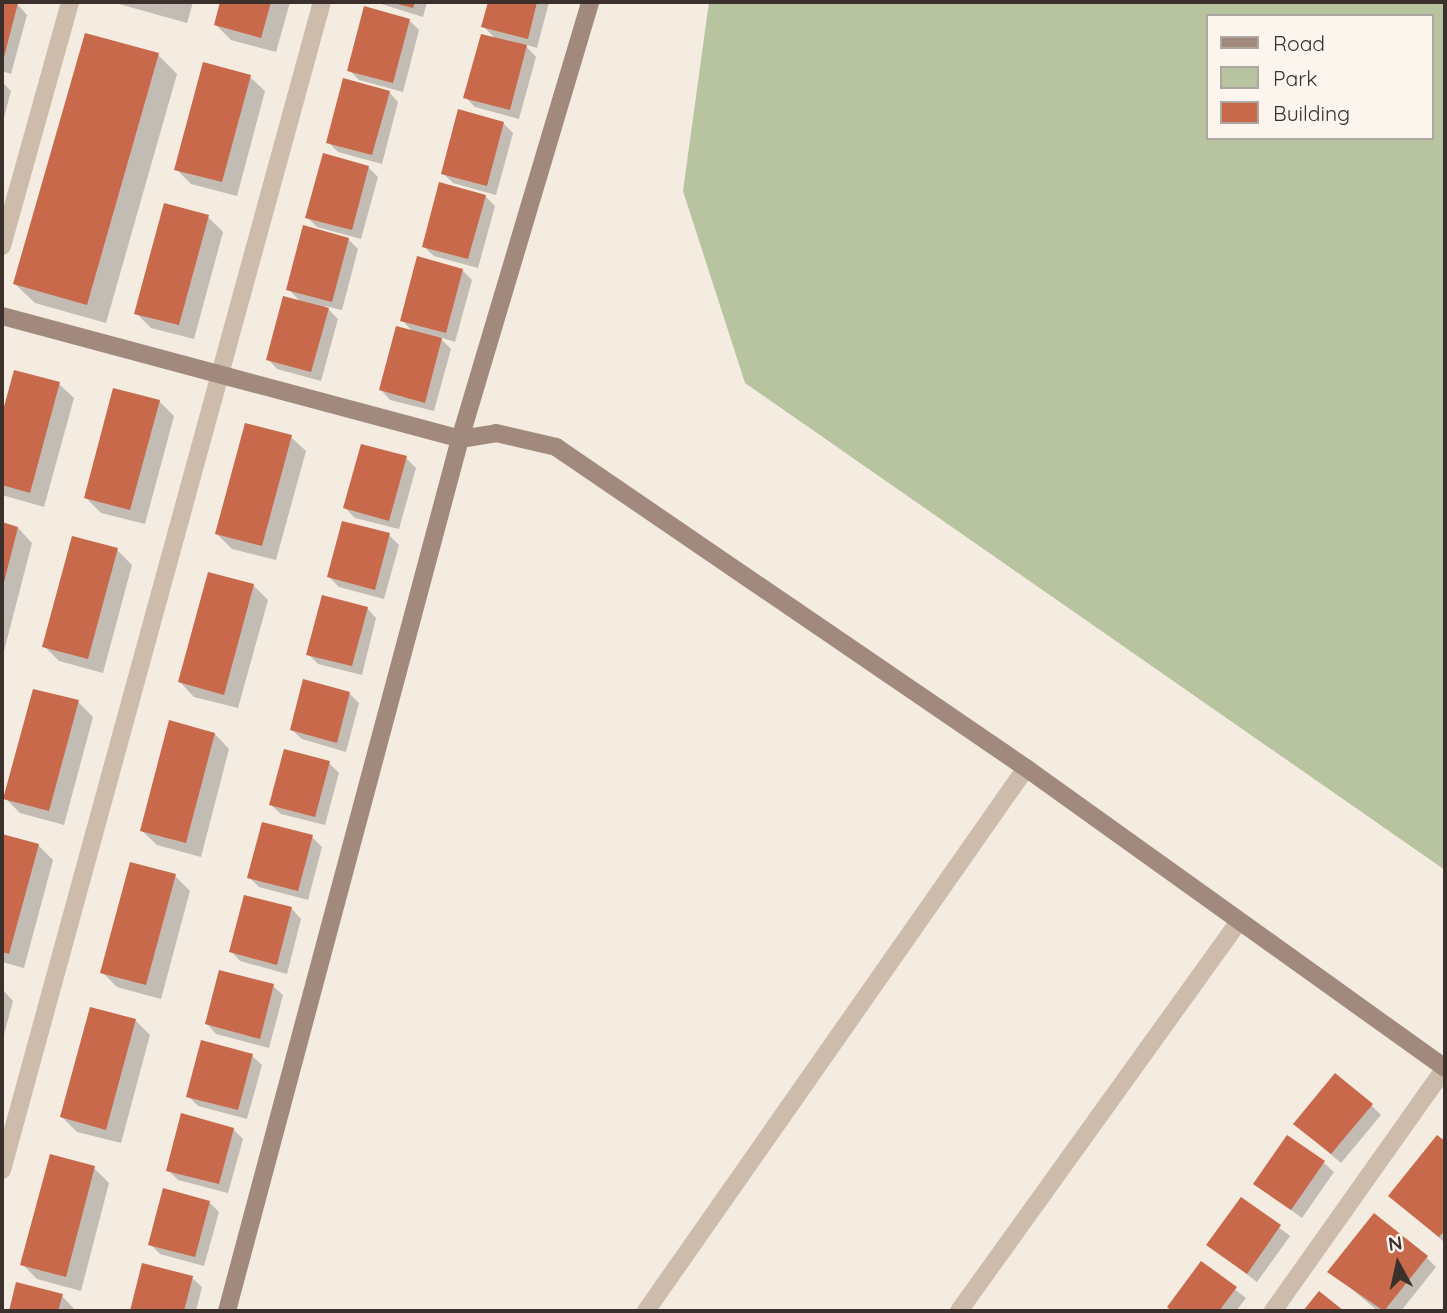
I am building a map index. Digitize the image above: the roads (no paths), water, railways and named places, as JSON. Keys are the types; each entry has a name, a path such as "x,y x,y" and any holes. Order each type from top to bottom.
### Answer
{"street":[{"path":"2,246 70,2"},
{"path":"2,1170 217,373 322,2"},
{"path":"227,1311 460,439 590,2"},
{"path":"2,316 460,439 496,433 556,447 1026,768 1445,1068 1273,1311"},
{"path":"646,1311 1026,768"},
{"path":"959,1311 1239,922"}]}
